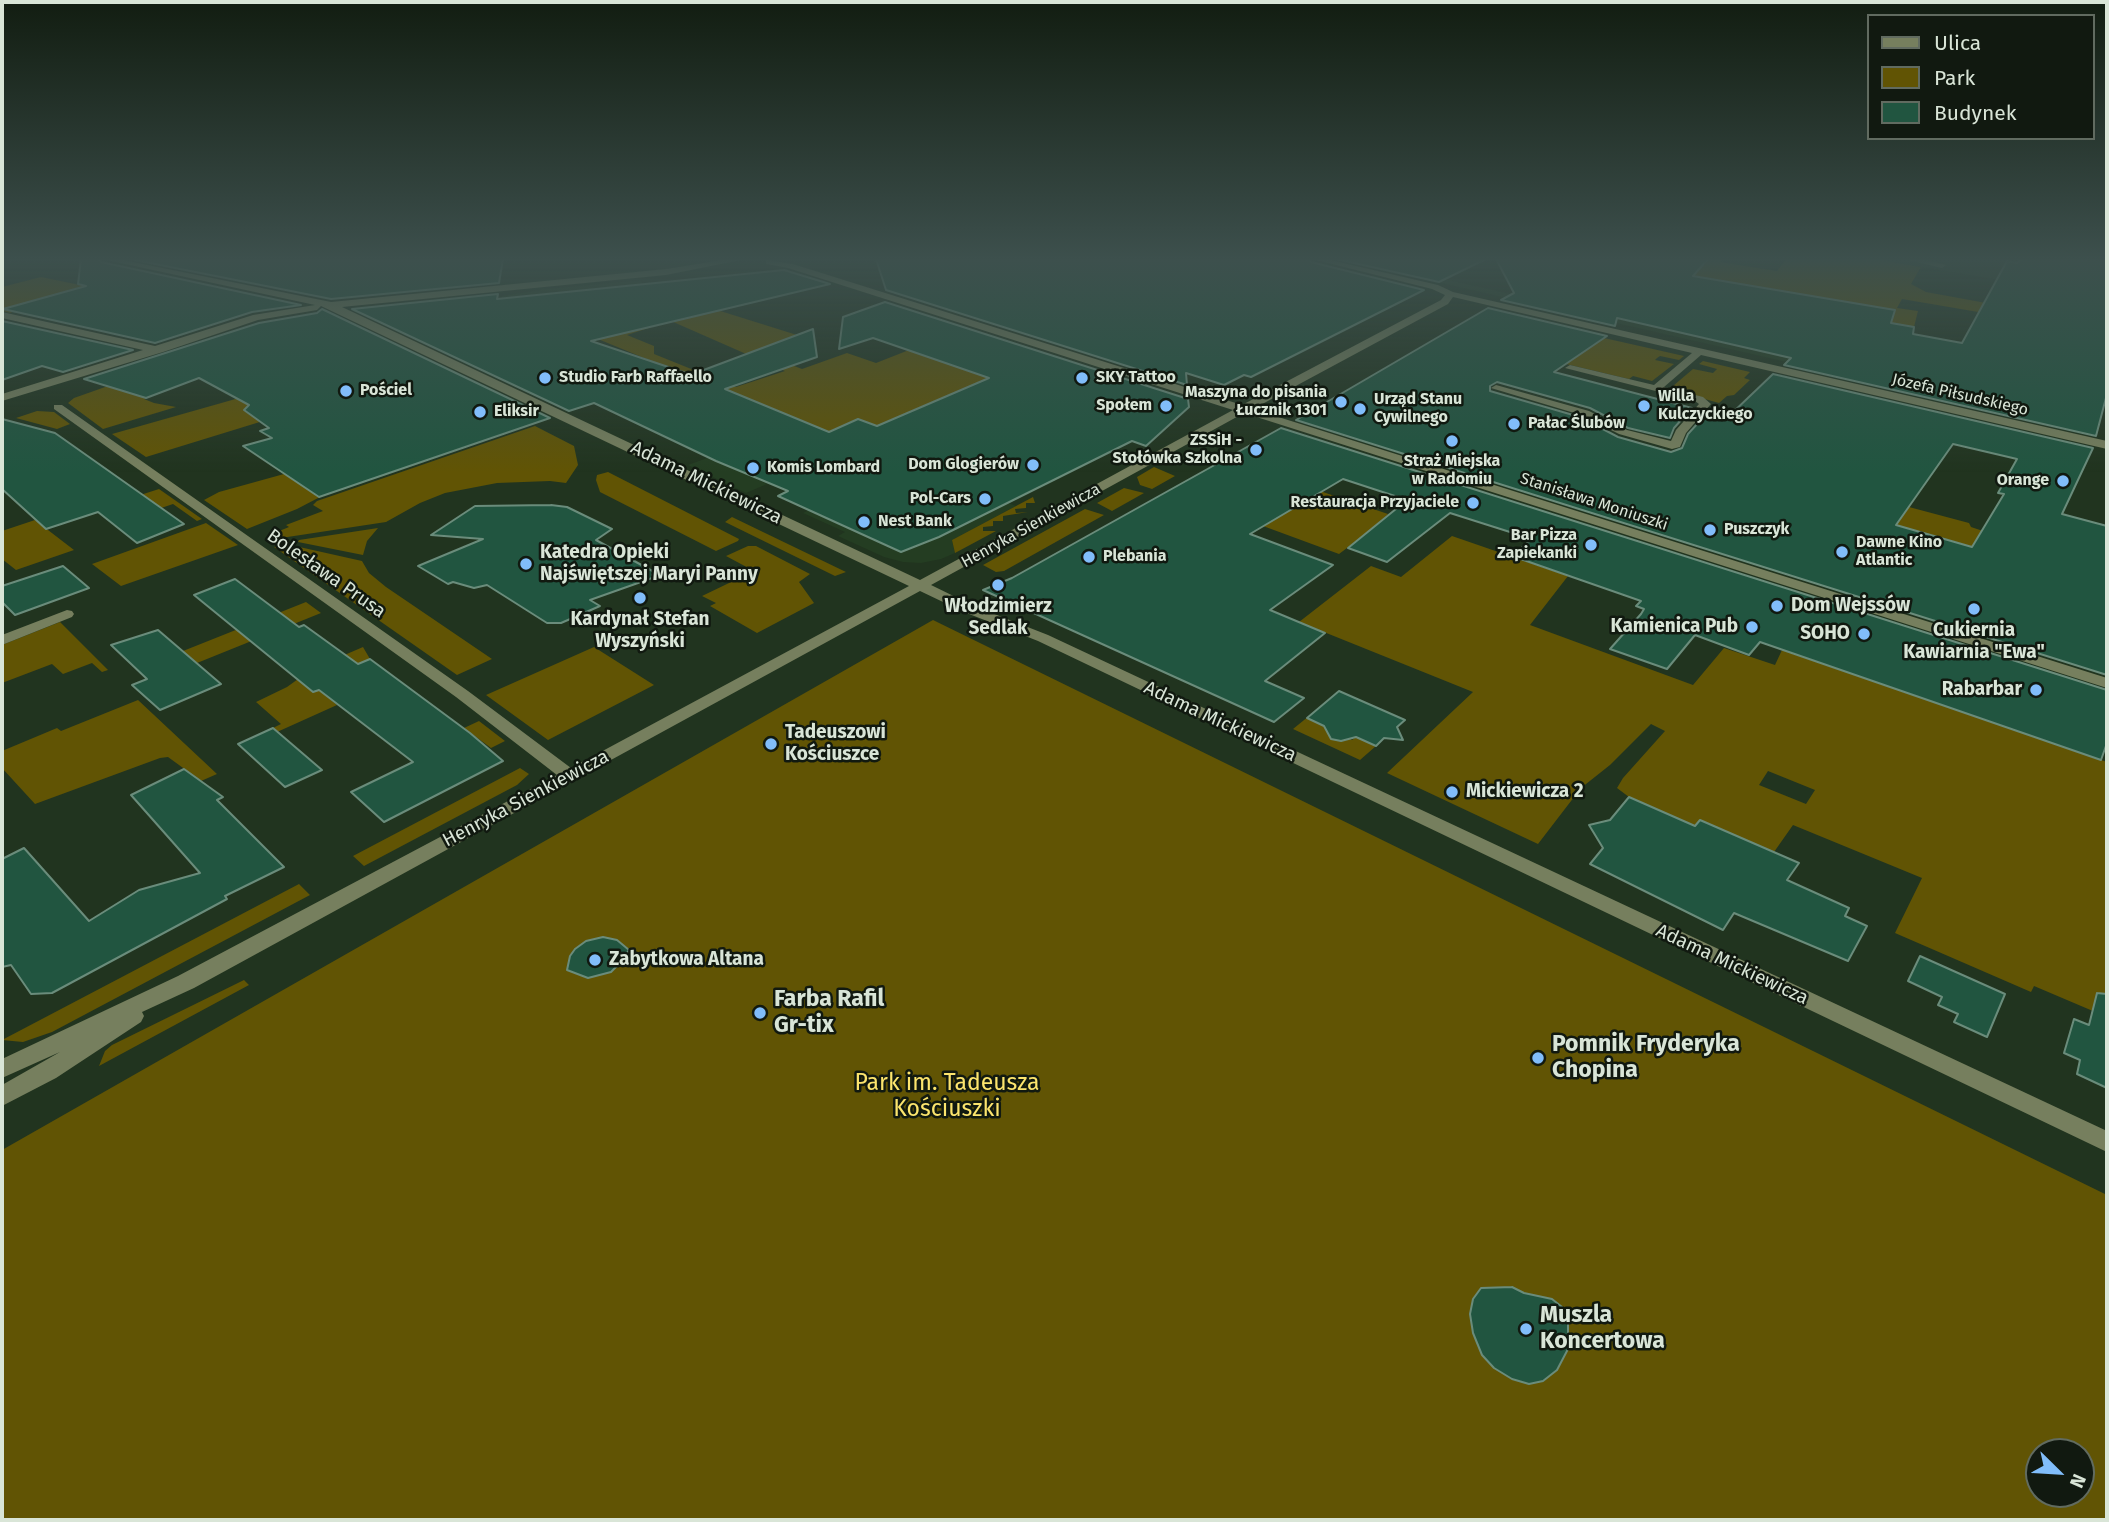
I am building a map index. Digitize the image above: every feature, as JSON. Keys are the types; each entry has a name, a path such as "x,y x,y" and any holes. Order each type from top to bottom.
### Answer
{"street":[{"path":"71,330 159,349"},
{"path":"2,405 217,330"},
{"name":"Adama Mickiewicza","path":"382,330 987,617 1043,638 2107,1142"},
{"name":"Stanisława Moniuszki","path":"1000,330 2107,683"},
{"name":"Henryka Sienkiewicza","path":"2,1069 186,982 1392,330"},
{"name":"Józefa Piłsudskiego","path":"1607,330 2107,445"},
{"path":"1655,388 1694,358 1699,351"},
{"path":"2,398 116,364"},
{"path":"1496,388 1585,413 1630,434 1676,444 1684,428 1705,404 1699,399 1570,368"},
{"name":"Bolesława Prusa","path":"58,407 450,686 569,775"},
{"name":"Henryka Sienkiewicza","path":"867,615 882,601 887,590 883,572 877,565"},
{"path":"2,639 67,614"},
{"name":"Henryka Sienkiewicza","path":"2,1096 48,1071 186,982"}],"shaded area":[{"path":"1647,330 1668,330 1930,390 1927,394"},
{"path":"710,457 767,484 746,493 688,465"},
{"path":"1006,502 1016,506 952,540 955,553 921,563 884,557 838,536 845,532 803,513 809,510 901,552 940,537"}],"green space":[{"path":"576,330 620,330 624,333 642,330 627,335 654,346 654,354 736,387 785,371 692,330 781,330 797,335 755,351 802,369 847,353 876,363 909,350 1003,383 905,441 859,419 786,450 649,360"},
{"path":"2084,330 2107,330 2107,334"},
{"path":"1604,338 1684,356 1679,360 1660,356 1657,358 1655,360 1674,364 1652,381 1633,376 1629,379 1566,364"},
{"path":"1703,361 1750,372 1744,378 1750,380 1734,395 1727,396 1719,403 1687,394 1690,390 1673,386 1693,369 1713,373 1717,369 1699,364"},
{"path":"108,386 154,403 176,407 103,429 68,403 74,398"},
{"path":"239,398 250,406 245,410 315,405 146,457 112,434"},
{"path":"37,411 54,412 70,424 57,429 16,418"},
{"path":"535,426 574,446 578,465 566,483 497,483 445,493 386,522 281,538 272,534 289,527 286,525 323,511 313,505 317,501"},
{"path":"1154,467 1175,476 1152,489 1140,485 1137,477"},
{"path":"608,472 739,539 738,541 716,551 600,492 597,475"},
{"path":"284,474 320,497 247,529 204,500 219,492"},
{"path":"1124,488 1144,493 1112,511 1097,503"},
{"path":"159,489 202,519 197,521 173,504 120,522 103,507"},
{"path":"1320,491 1388,514 1339,554 1263,526"},
{"path":"1033,497 1035,503 1026,503 1026,508 1015,509 1016,513 1028,512 1003,516 1003,521 993,521 993,526 983,527 983,531 996,531 955,553 952,540"},
{"path":"1909,507 1969,523 1971,527 2043,551 2107,569 2107,585 1896,525"},
{"path":"1085,509 1104,515 1004,571 996,572 983,565"},
{"path":"732,517 846,572 835,576 725,522"},
{"path":"35,520 74,550 16,570 2,559 2,531"},
{"path":"206,523 238,545 121,586 92,564"},
{"path":"378,528 367,541 363,555 298,542 299,540"},
{"path":"1452,536 1568,576 1530,625 1693,685 1724,648 1775,665 1782,650 2107,762 2107,1017 2034,986 2031,992 1895,933 1922,878 1793,825 1774,852 1700,820 1695,826 1629,797 1617,788 1665,731 1651,724 1610,765 1581,788 1538,844 1387,773 1473,692 1299,622 1371,566 1401,577","holes":["1768,771 1815,790 1806,804 1759,785"]},
{"path":"286,544 362,561 369,573 386,587 492,659 457,675 274,547"},
{"path":"748,546 756,546 810,574 799,582 814,603 757,633 710,606 716,603 702,596 754,571 726,556"},
{"path":"306,602 321,613 197,663 183,651"},
{"name":"Park im. Tadeusza Kościuszki","path":"933,620 2107,1195 2107,1520 2,1520 2,1150"},
{"path":"60,622 108,670 102,672 92,663 63,674 52,664 2,683 2,645"},
{"path":"363,647 370,659 307,686 313,692 319,690 337,705 277,732 273,728 281,724 256,702 287,687 312,669"},
{"path":"594,647 654,685 548,740 486,695"},
{"path":"138,700 217,774 201,781 168,757 160,758 35,804 2,768 2,751 57,728 61,731"},
{"path":"1309,716 1352,740 1356,737 1376,746 1360,760 1293,729"},
{"path":"479,721 505,741 491,748 464,728"},
{"path":"520,768 529,774 517,785 364,866 353,856"},
{"path":"299,884 310,895 52,1032 23,1042 2,1040"},
{"path":"244,980 249,985 99,1066 105,1051 112,1045"}],"building":[{"path":"2,330 43,330 133,350 63,372 42,366 2,380"},
{"path":"97,330 196,330 155,343"},
{"path":"237,330 366,330 550,418 319,497 243,446 272,438 260,431 269,428 244,410 249,405 199,378 146,398 84,379"},
{"path":"397,330 637,330 591,341 704,379 701,371 813,330 817,357 725,389 829,432 858,419 877,426 989,378 873,338 839,349 841,330 973,330 1188,399 1189,407 1146,446 1132,441 939,537 901,552 778,496 788,491 716,461 594,403 569,411"},
{"path":"1013,330 1344,330 1251,377 1244,375 1224,385 1186,373 1187,385"},
{"path":"1450,330 1582,330 1607,336 1554,372 1692,408 1674,428 1670,438 1628,428 1590,408 1497,382 1490,386 1490,391 1580,417 1618,437 1671,452 1682,448 1688,434 1708,412 1728,417 1773,374 2093,448 2062,514 2107,526 2107,675 1296,420","holes":["1953,444 2017,459 1998,493 2004,494 1972,547 1896,525"]},
{"path":"1669,330 1914,330 1913,334 1962,343 1969,330 2107,330 2107,394 2096,436 1784,365 1791,358"},
{"path":"2,419 55,433 184,524 137,543 98,512 46,529 2,489"},
{"path":"1281,428 2107,690 2107,743 2101,760 1760,642 1749,655 1695,635 1667,669 1610,649 1641,614 1644,609 1636,606 1641,601 1512,556 1532,539 1450,513 1387,562 1348,548 1407,500 1343,479 1250,534 1333,565 1270,610 1325,633 1265,681 1304,698 1274,722 983,590 1012,578"},
{"name":"Katedra Opieki Najświętszej Maryi Panny","path":"475,506 567,507 612,529 596,540 656,573 652,575 655,577 590,600 600,606 561,623 547,623 487,585 474,588 453,582 448,584 418,566 483,539 431,535"},
{"path":"63,566 89,588 15,615 2,602 2,586"},
{"path":"235,579 299,627 304,625 358,664 370,659 470,733 503,761 384,822 351,792 413,762 319,690 313,692 194,595"},
{"path":"158,630 221,684 160,710 132,685 147,679 111,645"},
{"path":"1339,691 1405,720 1397,727 1403,740 1384,738 1376,746 1356,737 1341,741 1331,739 1324,726 1307,718"},
{"path":"273,728 322,770 285,787 238,744"},
{"path":"184,769 223,797 217,800 284,867 225,896 227,899 52,993 31,994 11,965 2,967 2,859 24,848 89,921 139,890 200,873 131,795"},
{"path":"1629,797 1695,826 1700,820 1799,863 1787,880 1849,908 1845,916 1867,926 1848,961 1734,913 1723,930 1590,864 1603,848 1589,825 1610,820"},
{"name":"Zabytkowa Altana","path":"603,937 617,940 629,950 611,972 588,978 567,970 570,956 575,949 586,941"},
{"path":"1920,956 2005,994 1987,1037 1954,1022 1958,1014 1938,1005 1942,997 1908,981"},
{"path":"2097,993 2107,994 2107,1088 2077,1074 2080,1060 2064,1053 2074,1019 2089,1025"},
{"path":"1512,1287 1524,1293 1552,1299 1562,1307 1568,1320 1568,1349 1557,1370 1543,1381 1529,1384 1512,1379 1494,1368 1482,1355 1473,1333 1470,1314 1473,1299 1481,1288"}],"place":[{"name":"Studio Farb Raffaello","path":"545,378"},
{"name":"SKY Tattoo","path":"1082,378"},
{"name":"Pościel","path":"346,391"},
{"name":"Maszyna do pisania Łucznik 1301","path":"1341,402"},
{"name":"Społem","path":"1166,406"},
{"name":"Willa Kulczyckiego","path":"1644,406"},
{"name":"Urząd Stanu Cywilnego","path":"1360,409"},
{"name":"Eliksir","path":"480,412"},
{"name":"Pałac Ślubów","path":"1514,424"},
{"name":"Straż Miejska w Radomiu","path":"1452,441"},
{"name":"ZSSiH - Stołówka Szkolna","path":"1256,450"},
{"name":"Dom Glogierów","path":"1033,465"},
{"name":"Komis Lombard","path":"753,468"},
{"name":"Orange","path":"2063,481"},
{"name":"Pol-Cars","path":"985,499"},
{"name":"Restauracja Przyjaciele","path":"1473,503"},
{"name":"Nest Bank","path":"864,522"},
{"name":"Puszczyk","path":"1710,530"},
{"name":"Bar Pizza Zapiekanki","path":"1591,545"},
{"name":"Dawne Kino Atlantic","path":"1842,552"},
{"name":"Plebania","path":"1089,557"},
{"name":"Katedra Opieki Najświętszej Maryi Panny","path":"526,564"},
{"name":"Włodzimierz Sedlak","path":"998,585"},
{"name":"Kardynał Stefan Wyszyński","path":"640,598"},
{"name":"Dom Wejssów","path":"1777,606"},
{"name":"Cukiernia Kawiarnia \"Ewa\"","path":"1974,609"},
{"name":"Kamienica Pub","path":"1752,627"},
{"name":"SOHO","path":"1864,634"},
{"name":"Rabarbar","path":"2036,690"},
{"name":"Tadeuszowi Kościuszce","path":"771,744"},
{"name":"Mickiewicza 2","path":"1452,792"},
{"name":"Zabytkowa Altana","path":"595,960"},
{"name":"Farba Rafil Gr-tix","path":"760,1013"},
{"name":"Pomnik Fryderyka Chopina","path":"1538,1058"},
{"name":"Muszla Koncertowa","path":"1526,1329"}]}
